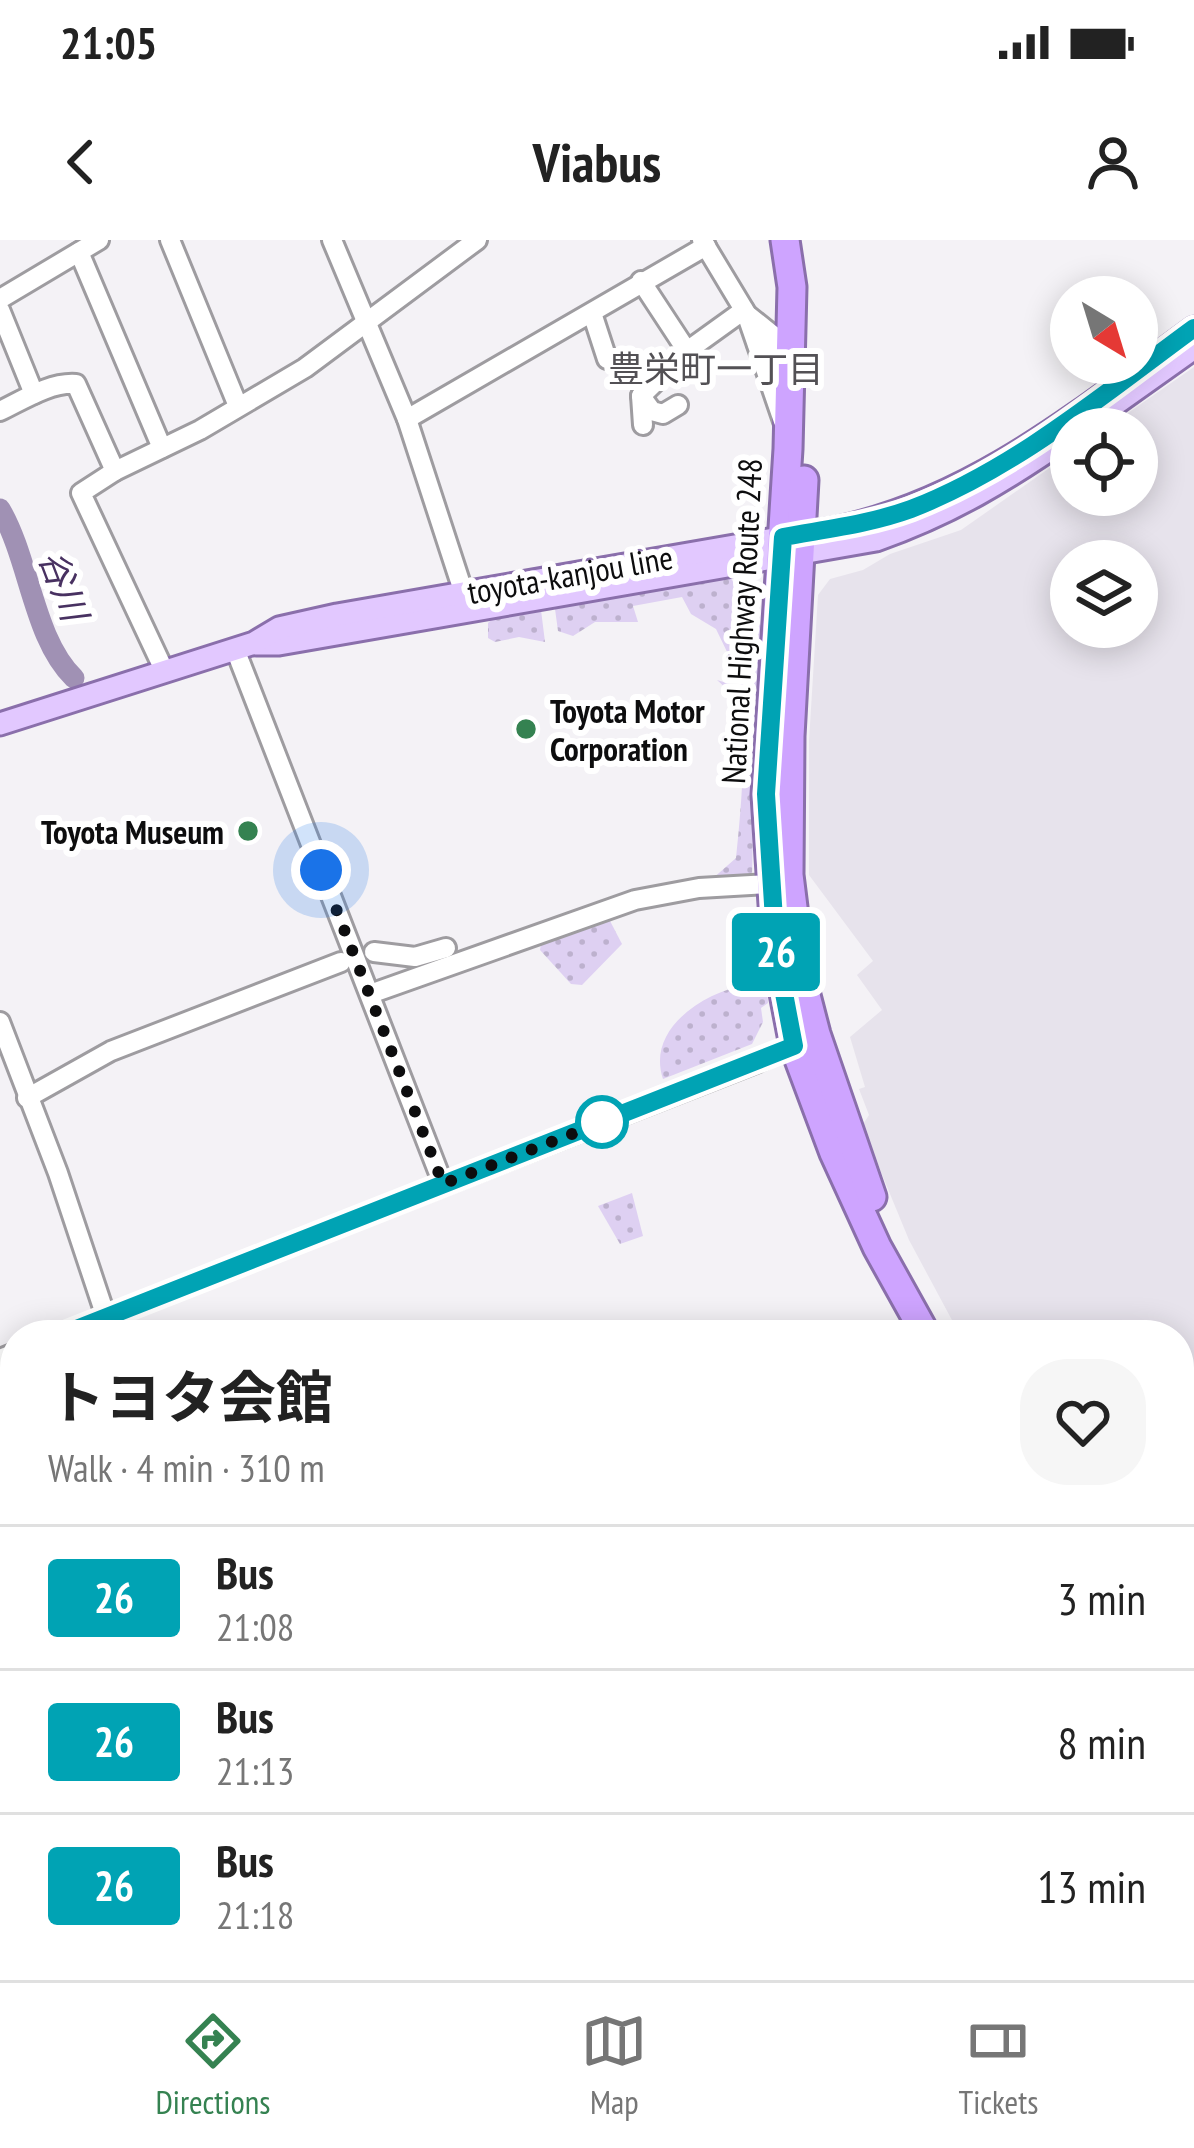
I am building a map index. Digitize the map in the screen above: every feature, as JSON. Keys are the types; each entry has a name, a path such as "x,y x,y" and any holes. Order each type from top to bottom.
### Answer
{"highway":[{"name":"National Highway Route 248","path":"785,240 792,287 787,431 793,545 766,794 776,951 834,1153 918,1320"},
{"name":"National Highway Route 248","path":"802,240 807,318 793,545 788,862 805,1040 876,1208 934,1320"}],"main road":[{"name":"toyota-kanjou line","path":"793,545 909,509 991,471 1194,328"},
{"path":"1110,408 1194,348"},
{"name":"toyota-kanjou line","path":"0,724 244,646 279,628 793,545 876,540 936,519 1050,448"}],"street":[{"path":"0,299 99,240"},
{"path":"170,240 238,406"},
{"path":"332,240 407,419 467,601"},
{"path":"164,670 81,493 305,368 477,240"},
{"path":"407,419 704,243 745,311 787,431"},
{"path":"79,251 162,448"},
{"path":"641,281 687,351"},
{"path":"0,310 34,394"},
{"path":"640,396 687,351 745,311"},
{"path":"592,313 607,359"},
{"path":"1,408 70,382 76,384 115,472"},
{"path":"640,396 652,411 663,414 678,405"},
{"path":"640,396 643,425"},
{"path":"244,646 443,1184"},
{"path":"370,994 635,900 699,888 770,884"},
{"path":"374,952 416,957 446,947"},
{"path":"27,1098 111,1051 341,962"},
{"path":"0,1022 106,1317"},
{"path":"98,1320 805,1040"}],"shaded area":[{"path":"1194,367 1194,1320 952,1320 909,1240 862,1126 869,1115 850,1037 882,1010 857,975 873,961 809,875 809,741 818,595 830,579 961,530 1050,468 1050,516 1158,516 1158,408 1135,408"},
{"path":"731,578 762,627 752,878 711,880 736,858 743,770 740,715 717,680 740,687 747,664 730,658 716,629 691,614 682,597 633,606 638,622 595,622 573,636 558,631 555,609"},
{"path":"541,610 545,642 488,638 492,619"},
{"path":"609,919 622,944 582,985 571,984 540,950 541,944"},
{"path":"746,985 767,986 768,1003 761,1008 763,1022 752,1044 663,1079 663,1044 682,1016 713,996"},
{"path":"632,1193 643,1236 620,1244 598,1206"}],"waterway":[{"name":"谷川","path":"0,509 49,642 74,678"}],"bus line":[{"name":"26","path":"98,1320 794,1046 776,951 766,794 783,537 878,519 991,471 1194,328"}],"place":[{"name":"Toyota Motor Corporation","path":"526,729"},
{"name":"Toyota Museum","path":"248,831"}],"district":[{"name":"豊栄町一丁目","path":"716,368"}],"route":[{"path":"321,870 443,1184 613,1118 602,1122"}]}
